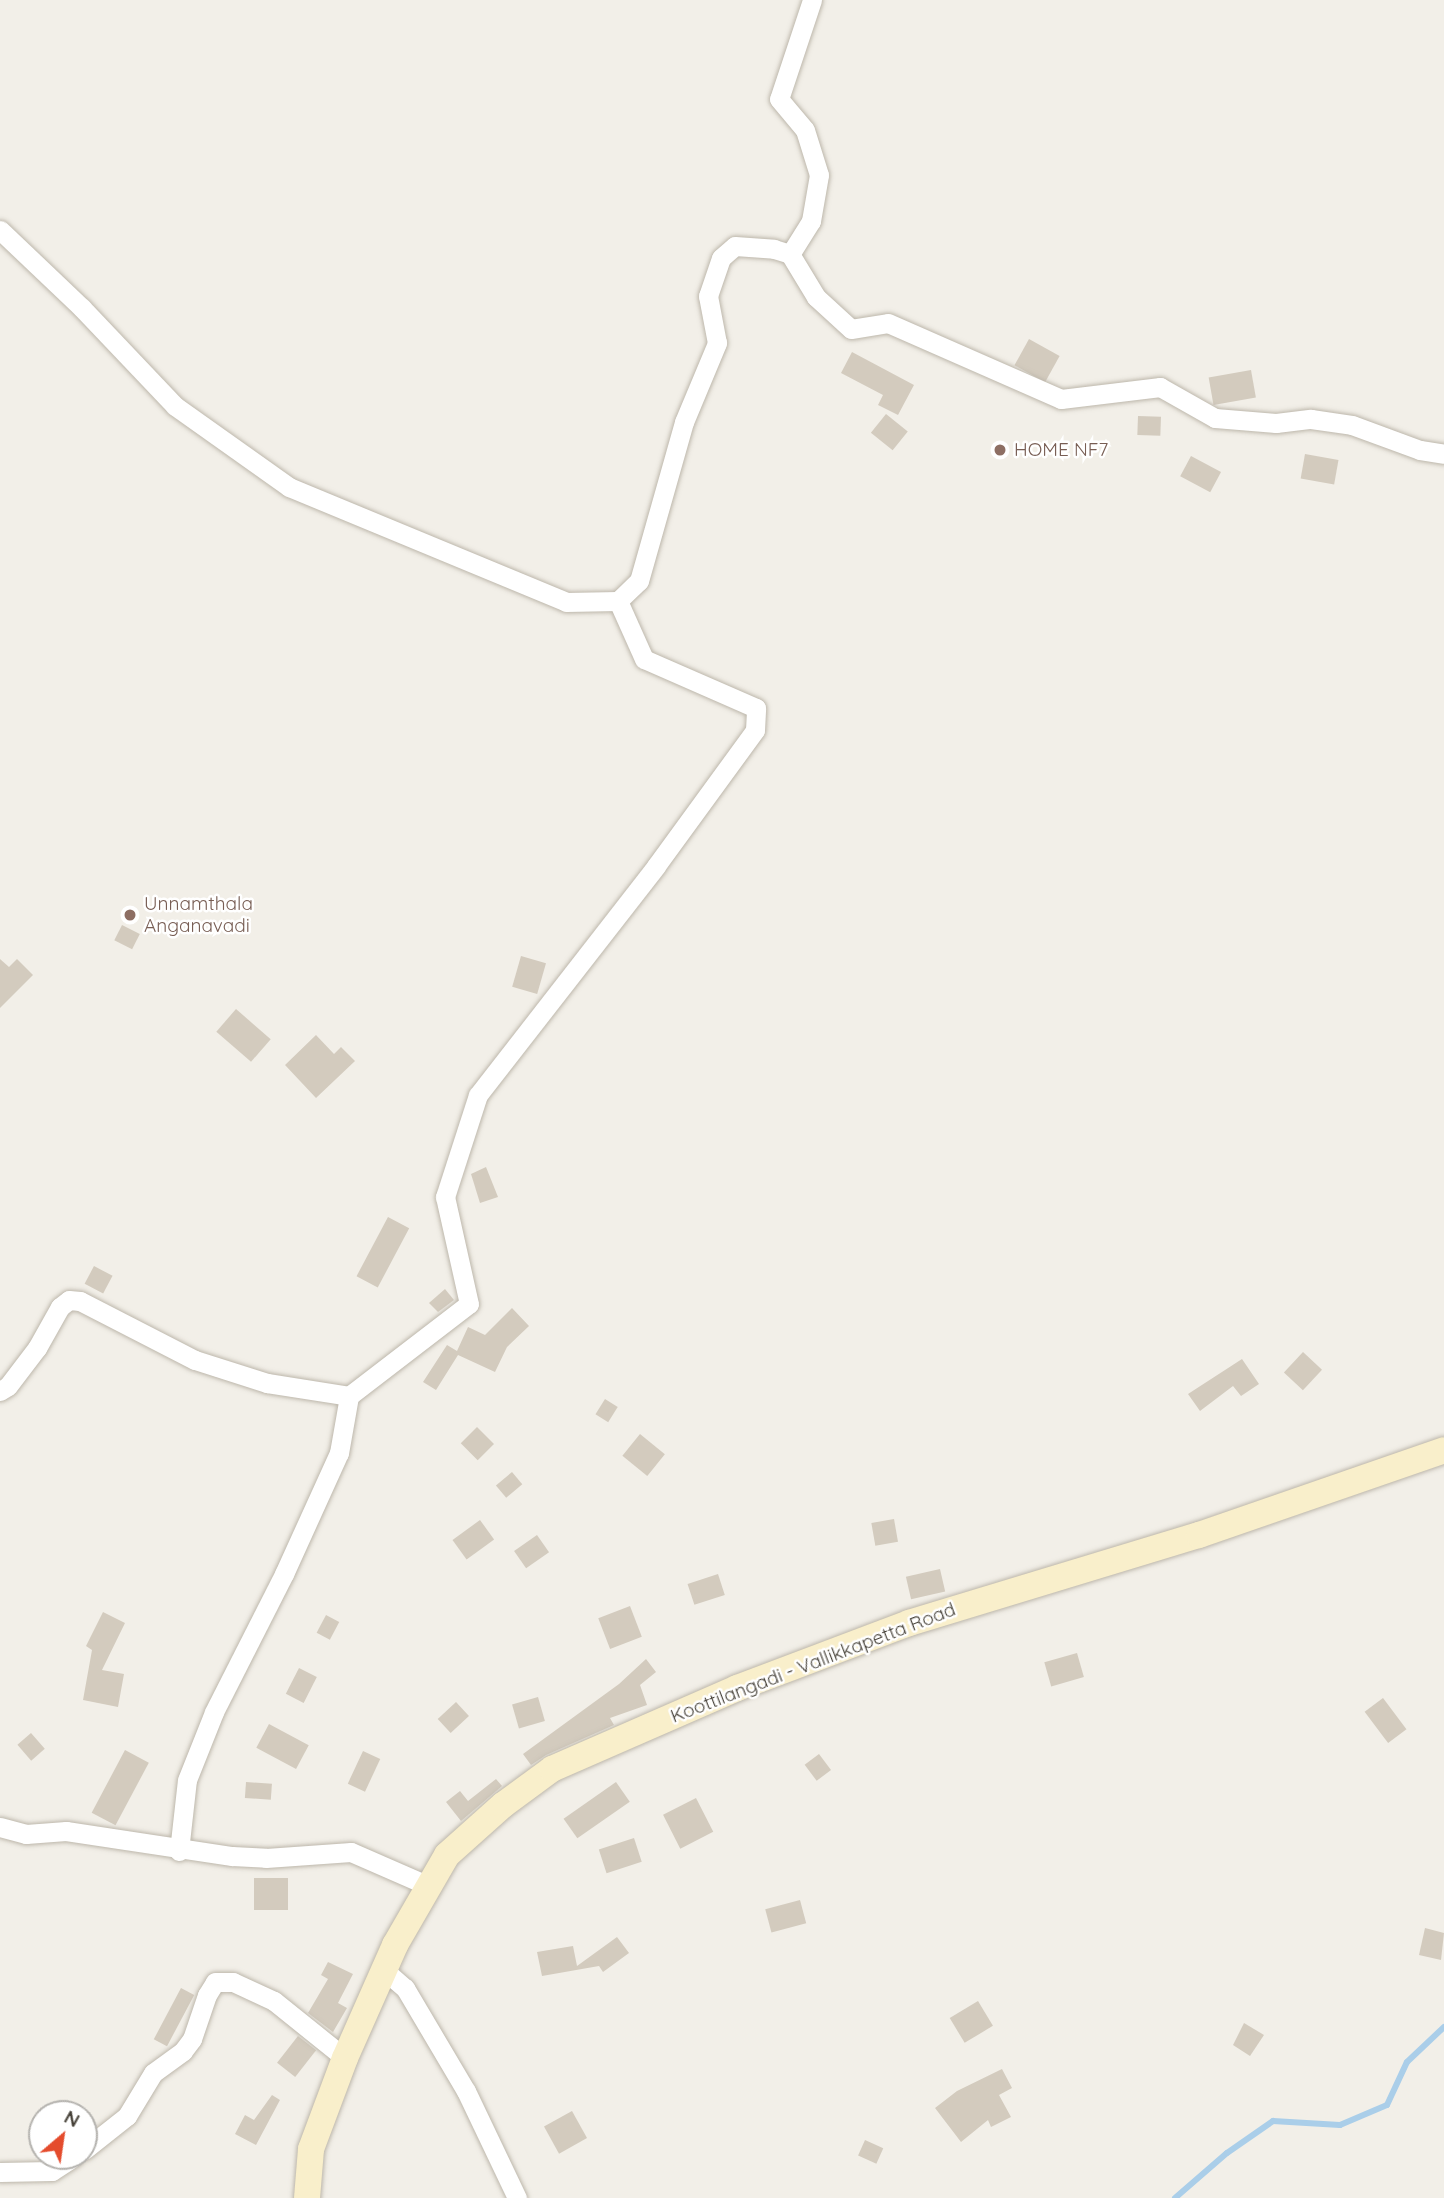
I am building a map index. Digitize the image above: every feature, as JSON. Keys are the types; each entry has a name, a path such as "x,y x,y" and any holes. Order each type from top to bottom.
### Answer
{"main road":[{"name":"Koottilangadi - Vallikkapetta Road","path":"307,2198 312,2149 345,2058 384,1970 429,1886 447,1855 503,1805 552,1769 737,1688 909,1623 1199,1535 1444,1450"}],"street":[{"path":"790,254 811,221 819,175 805,130 779,100 812,0"},
{"path":"0,230 82,308 175,406 289,487 566,602 618,601 639,581 684,422 717,343 708,296 721,258 735,246 774,249 790,254 816,297 851,329 888,323 1061,399 1160,387 1215,418 1276,423 1311,419 1352,425 1420,450 1444,454"},
{"path":"179,1850 187,1780 214,1712 284,1574 339,1453 349,1396 469,1304 445,1197 478,1095 656,866 755,730 756,708 643,659 618,601"},
{"path":"0,1391 8,1386 37,1348 60,1307 69,1300 80,1301 195,1360 267,1383 349,1396"},
{"path":"0,1827 26,1834 66,1831 179,1850 266,1858 351,1852 429,1886"},
{"path":"384,1970 405,1988 460,2079 517,2198"},
{"path":"98,2139 127,2116 153,2073 183,2051 192,2039 207,1995 215,1982 233,1982 274,2001 322,2036 345,2058"},
{"path":"0,2172 54,2170"}],"building":[{"path":"1029,339 1060,356 1045,382 1014,365"},
{"path":"852,352 914,385 898,415 878,405 883,395 841,373"},
{"path":"1251,370 1256,398 1214,405 1209,377"},
{"path":"886,414 908,432 893,450 871,433"},
{"path":"1138,416 1161,417 1160,436 1137,435"},
{"path":"1305,454 1338,460 1334,485 1301,479"},
{"path":"1191,456 1221,472 1210,492 1180,476"},
{"path":"122,925 140,934 132,949 114,940"},
{"path":"521,956 546,963 537,994 512,987"},
{"path":"0,959 9,967 17,959 33,975 0,1008"},
{"path":"236,1009 271,1039 251,1062 216,1032"},
{"path":"316,1035 334,1054 341,1047 355,1061 316,1098 285,1065"},
{"path":"486,1167 498,1197 480,1203 471,1174"},
{"path":"388,1217 409,1228 378,1287 357,1276"},
{"path":"94,1266 113,1276 103,1294 85,1284"},
{"path":"445,1289 454,1300 438,1312 429,1303"},
{"path":"512,1308 529,1326 507,1347 495,1372 458,1355 436,1390 423,1382 447,1345 457,1351 468,1327 485,1335"},
{"path":"1303,1352 1322,1370 1303,1390 1284,1372"},
{"path":"1242,1359 1259,1384 1241,1396 1233,1386 1200,1411 1188,1394"},
{"path":"605,1399 618,1407 608,1422 595,1414"},
{"path":"477,1427 494,1444 478,1460 461,1443"},
{"path":"640,1434 665,1454 647,1476 622,1456"},
{"path":"512,1472 522,1484 506,1498 496,1485"},
{"path":"894,1519 898,1542 875,1546 871,1523"},
{"path":"480,1520 494,1539 467,1559 452,1540"},
{"path":"537,1535 549,1552 526,1568 514,1551"},
{"path":"940,1569 945,1591 911,1599 906,1577"},
{"path":"718,1574 725,1595 694,1605 688,1584"},
{"path":"630,1606 642,1637 610,1649 598,1618"},
{"path":"103,1612 125,1623 102,1670 124,1674 118,1707 83,1700 92,1650 86,1646"},
{"path":"326,1615 339,1622 330,1640 317,1633"},
{"path":"1077,1653 1084,1677 1051,1686 1044,1662"},
{"path":"646,1659 656,1672 640,1685 647,1705 610,1718 614,1725 546,1755 531,1765 523,1754 619,1684"},
{"path":"299,1668 317,1677 304,1703 286,1694"},
{"path":"538,1697 545,1721 519,1728 512,1704"},
{"path":"1383,1698 1406,1729 1388,1743 1365,1712"},
{"path":"456,1702 469,1716 451,1733 438,1719"},
{"path":"269,1724 309,1745 296,1769 256,1748"},
{"path":"31,1733 45,1749 31,1761 17,1745"},
{"path":"125,1750 149,1763 116,1825 92,1813"},
{"path":"363,1751 380,1759 365,1792 348,1784"},
{"path":"819,1754 831,1770 817,1781 805,1765"},
{"path":"496,1779 502,1786 461,1821 446,1802 460,1791 468,1801"},
{"path":"246,1782 272,1784 271,1800 245,1798"},
{"path":"616,1782 630,1802 577,1838 564,1819"},
{"path":"696,1798 713,1832 680,1849 663,1815"},
{"path":"634,1838 642,1862 607,1873 599,1849"},
{"path":"254,1878 288,1878 288,1910 254,1910"},
{"path":"800,1900 806,1923 771,1932 765,1909"},
{"path":"1425,1928 1444,1933 1441,1960 1419,1955"},
{"path":"617,1937 629,1953 603,1972 599,1966 542,1976 537,1952 573,1946 577,1966"},
{"path":"328,1962 353,1974 338,2003 347,2008 333,2032 308,2013 328,1979 321,1975"},
{"path":"181,1988 194,1995 167,2046 154,2039"},
{"path":"978,2001 993,2026 965,2043 950,2018"},
{"path":"1244,2023 1264,2035 1250,2056 1233,2045"},
{"path":"298,2036 316,2050 295,2077 277,2063"},
{"path":"1002,2069 1012,2088 999,2095 1011,2117 991,2127 988,2120 961,2142 935,2108 957,2091"},
{"path":"272,2095 280,2100 256,2145 235,2134 245,2115 254,2120"},
{"path":"572,2111 587,2138 559,2154 544,2127"},
{"path":"865,2140 883,2148 876,2164 858,2156"}],"waterway":[{"path":"1175,2198 1227,2153 1273,2121 1340,2125 1387,2105 1407,2062 1444,2027"}],"place":[{"name":"HOME NF7","path":"1000,450"},
{"name":"Unnamthala Anganavadi","path":"130,915"}]}
